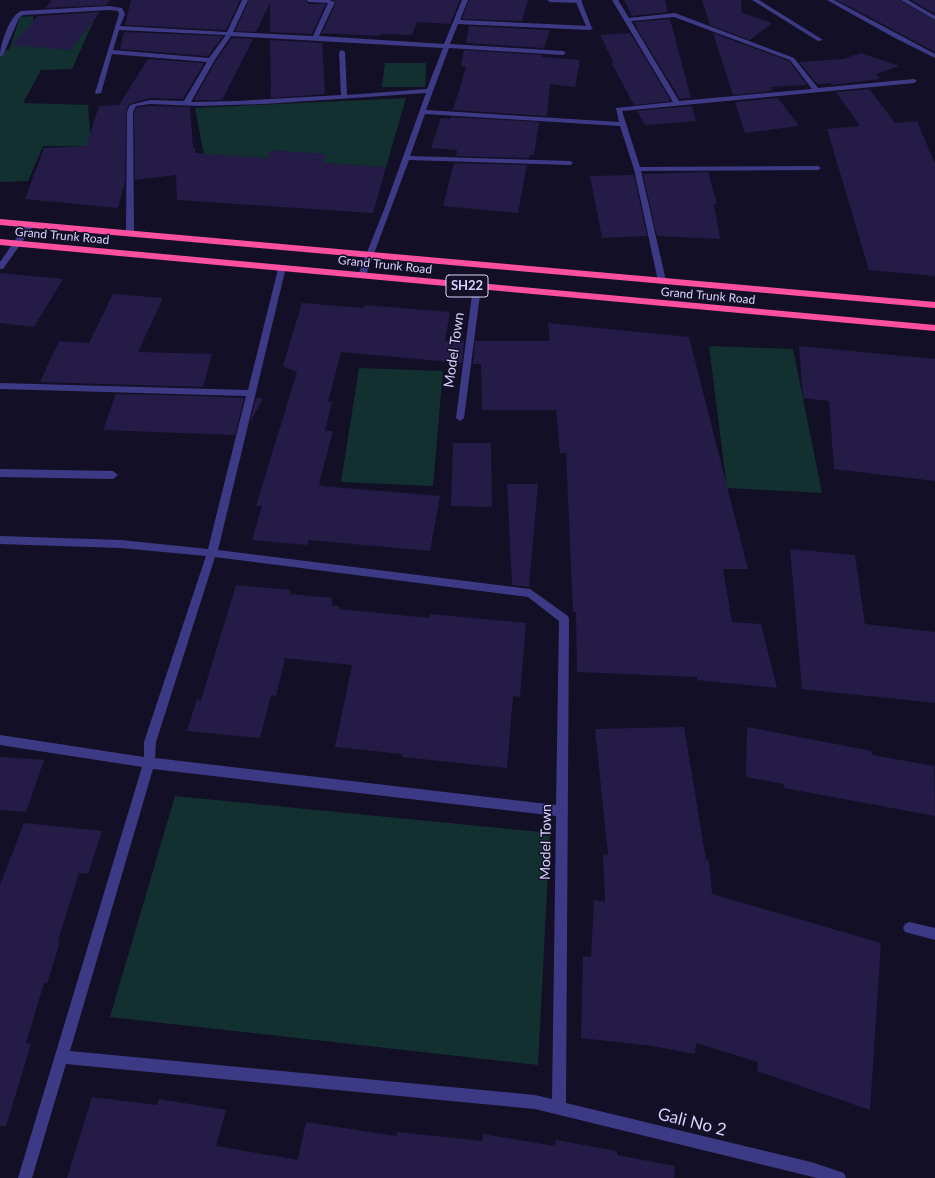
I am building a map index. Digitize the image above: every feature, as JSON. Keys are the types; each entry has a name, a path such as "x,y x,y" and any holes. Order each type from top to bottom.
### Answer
{"highway":[{"name":"Grand Trunk Road","path":"0,222 935,305"},
{"name":"Grand Trunk Road","path":"0,242 935,328"}],"street":[{"path":"186,104 211,60 226,41 228,33 245,0"},
{"path":"309,0 333,1 314,38"},
{"path":"362,275 371,255 431,91 446,45 464,0"},
{"path":"456,22 590,28 578,1 550,0"},
{"path":"615,0 676,104"},
{"path":"755,0 820,40"},
{"path":"830,0 935,56"},
{"path":"904,0 935,18"},
{"path":"0,55 16,16 21,13 109,8 120,9 122,14 98,93"},
{"path":"627,20 675,15 694,22 792,59 817,91"},
{"path":"117,28 446,45 563,53"},
{"path":"110,52 211,60"},
{"path":"342,52 344,96"},
{"path":"662,281 637,169 618,109 914,81"},
{"path":"130,234 130,112 133,105 143,101 186,104 271,102 431,91"},
{"path":"423,112 624,124"},
{"path":"406,158 570,163"},
{"path":"637,169 818,168"},
{"path":"0,267 30,225"},
{"path":"25,1178 63,1057 143,788 149,764 150,742 212,553 282,267"},
{"name":"Model Town","path":"460,418 477,287"},
{"path":"0,386 251,393"},
{"path":"0,473 113,475"},
{"path":"0,540 121,544 212,553"},
{"name":"Model Town","path":"212,553 530,593 564,619 559,1108"},
{"path":"0,740 149,764 562,811"},
{"path":"909,928 935,934"},
{"name":"Gali No 2","path":"63,1057 535,1102 811,1174 840,1178"}],"green space":[{"path":"33,16 33,28 70,21 94,20 72,69 41,70 23,103 88,105 91,146 43,146 28,181 0,182 0,50 9,50 20,17"},
{"path":"385,63 426,63 425,87 382,87"},
{"path":"406,98 386,167 204,156 195,108"},
{"path":"709,346 793,349 822,493 727,488"},
{"path":"359,368 443,371 433,486 341,482"},
{"path":"175,796 550,833 538,1065 110,1017"}],"building":[{"path":"52,0 110,0 106,5 45,8"},
{"path":"131,0 240,0 226,30 125,25"},
{"path":"249,0 305,0 309,4 326,4 312,34 270,32 270,3 256,32 235,31"},
{"path":"334,0 460,0 450,24 417,22 412,35 381,34 380,36 322,33 336,3"},
{"path":"469,0 528,0 522,21 462,19"},
{"path":"624,0 665,0 668,12 632,16"},
{"path":"702,0 741,0 742,13 772,23 750,40 710,25"},
{"path":"837,0 900,0 935,21 935,52"},
{"path":"911,0 935,0 935,14"},
{"path":"100,12 70,50 12,45 38,16"},
{"path":"670,19 691,98 680,99 639,32 635,22"},
{"path":"469,26 550,30 544,48 466,43"},
{"path":"124,32 223,36 208,56 120,49"},
{"path":"630,33 671,101 634,105 611,62 614,63 600,35"},
{"path":"713,33 789,61 807,85 770,87 773,91 733,95"},
{"path":"232,38 253,39 222,100 194,100 215,62"},
{"path":"270,40 322,43 325,94 271,98"},
{"path":"464,50 542,55 542,57 580,60 575,87 550,84 547,116 453,110 466,67 461,66"},
{"path":"861,53 899,66 876,74 880,79 832,85 830,83 817,84 799,62 844,59"},
{"path":"148,59 204,63 183,99 150,98 129,104 126,112 125,181 118,208 25,199 44,148 86,146 99,106 119,105"},
{"path":"869,89 895,123 917,121 935,164 935,276 869,270 827,129 860,126 836,92"},
{"path":"778,98 799,126 745,133 735,102"},
{"path":"692,106 696,121 645,125 637,111"},
{"path":"137,107 190,107 193,148 195,148 195,153 267,158 270,150 326,154 323,163 386,167 373,213 177,200 176,175 135,180 134,112"},
{"path":"451,117 539,122 534,155 530,155 529,158 456,156 457,150 431,148 441,118 451,119"},
{"path":"454,163 527,165 518,213 443,206"},
{"path":"708,172 717,204 714,204 720,239 657,236 643,174"},
{"path":"634,175 647,236 602,238 590,176"},
{"path":"0,273 63,279 34,327 0,323"},
{"path":"113,294 163,298 138,352 212,354 203,387 40,382 59,341 89,343"},
{"path":"302,303 363,308 364,305 450,312 445,341 464,341 462,363 341,352 328,402 332,402 325,431 333,431 319,484 321,486 440,496 430,551 309,540 307,545 252,540 262,506 256,506 297,372 283,366"},
{"path":"548,323 689,337 748,569 723,569 732,622 761,624 777,688 697,680 697,677 577,672 576,612 573,612 566,453 560,453 556,410 482,410 481,364 473,364 475,341 550,341"},
{"path":"799,346 935,359 935,481 834,469 829,401 803,398"},
{"path":"116,394 244,398 235,435 103,430"},
{"path":"256,398 263,398 250,423"},
{"path":"453,443 491,443 492,507 451,506"},
{"path":"507,484 538,484 529,587 512,585"},
{"path":"790,549 855,555 865,624 935,632 935,703 802,689"},
{"path":"236,585 291,590 290,594 332,598 332,606 339,606 339,609 429,618 430,614 526,623 520,697 513,696 507,768 402,757 402,754 335,747 352,665 285,658 276,696 271,695 260,738 187,731 197,699 201,700"},
{"path":"684,727 706,860 709,860 712,894 881,943 870,1110 757,1071 758,1062 696,1043 695,1054 652,1046 581,1038 583,956 591,957 594,900 605,902 603,854 608,855 595,729"},
{"path":"747,727 872,751 872,755 934,766 935,816 784,788 784,784 746,777"},
{"path":"0,757 44,760 26,812 0,810"},
{"path":"24,823 102,831 88,874 79,873 58,941 60,942 47,983 44,983 26,1043 31,1044 6,1126 0,1126 0,885"},
{"path":"92,1097 157,1105 159,1099 226,1110 216,1146 298,1160 306,1122 396,1136 397,1132 482,1141 483,1134 555,1146 556,1140 617,1151 617,1155 675,1166 674,1178 67,1178"}]}
